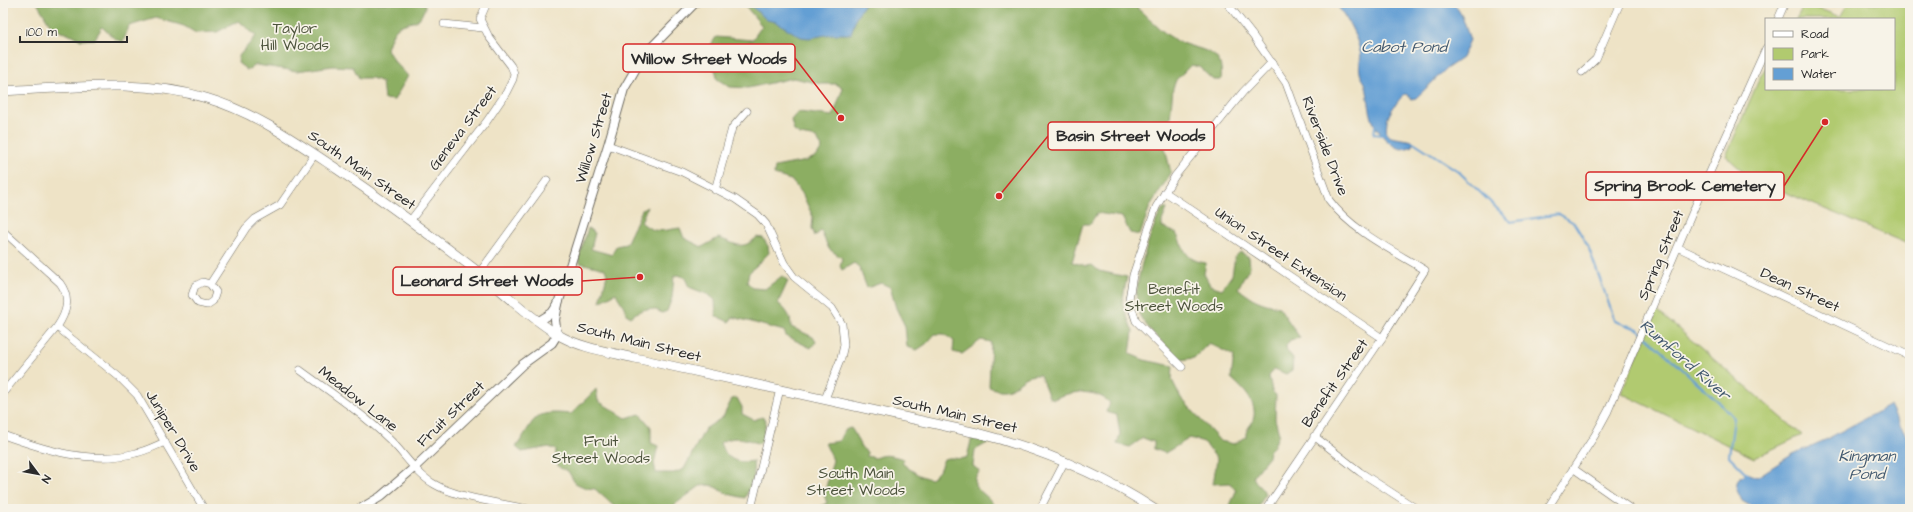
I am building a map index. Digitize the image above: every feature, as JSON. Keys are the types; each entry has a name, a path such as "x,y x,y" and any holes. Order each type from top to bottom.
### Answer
{"main road":[{"name":"South Main Street","path":"3,91 132,86 174,90 206,98 249,114 315,154 410,221 558,335 602,350 990,436 1024,445 1065,461 1148,508"}],"street":[{"path":"444,24 483,28 480,19 487,3"},
{"name":"Willow Street","path":"558,304 624,89 636,66 655,43 695,3"},
{"name":"Riverside Drive","path":"1227,3 1286,83 1329,200 1340,215 1425,270 1424,272"},
{"path":"1582,72 1596,59 1620,3"},
{"path":"1778,18 1785,3"},
{"name":"Geneva Street","path":"410,221 487,121 506,93 513,79 514,73 511,66 483,28"},
{"name":"Spring Street","path":"1547,509 1595,436 1608,411 1679,248 1705,183 1765,50"},
{"path":"1182,367 1136,320 1129,300 1133,275 1149,224 1165,192 1188,158 1243,92 1272,62"},
{"path":"715,190 732,128 747,111"},
{"path":"608,145 682,172 744,205 758,215 766,224 784,262 794,277 832,308 842,324 844,345 825,399"},
{"path":"210,284 246,228 255,220 280,205 315,154"},
{"path":"479,273 548,180"},
{"name":"Union Street Extension","path":"1165,192 1382,338"},
{"path":"3,231 60,282 65,290 67,304 66,310 57,327 3,393"},
{"name":"Dean Street","path":"1679,248 1910,356"},
{"name":"Benefit Street","path":"1266,509 1314,436 1382,338 1424,272"},
{"path":"540,321 552,313 558,304"},
{"path":"558,304 556,320 558,335"},
{"name":"Juniper Drive","path":"57,327 119,377 137,395 204,509"},
{"name":"Fruit Street","path":"360,509 380,497 415,467 523,364 552,343 558,335"},
{"name":"Meadow Lane","path":"300,370 390,439 425,478 444,490 528,509"},
{"path":"751,509 780,389"},
{"path":"3,435 65,454 89,457 112,457 136,453 165,442"},
{"path":"1314,436 1360,472 1417,509"},
{"path":"1040,509 1065,461"},
{"path":"1574,469 1631,509"}],"green space":[{"name":"Taylor Hill Woods","path":"37,3 424,3 425,7 418,19 396,29 387,49 393,60 408,76 394,100 384,99 382,82 372,78 359,78 353,67 333,66 297,71 256,65 247,70 238,63 239,56 256,36 239,21 217,32 196,33 184,26 156,18 129,26 123,42 115,39 102,27 95,39 81,40 73,35 61,32 51,26"},
{"name":"Benefit Street Woods","path":"743,3 1137,3 1138,9 1169,36 1182,43 1207,51 1214,55 1219,61 1221,80 1213,80 1199,67 1191,65 1176,80 1173,88 1170,119 1153,121 1141,130 1141,136 1165,148 1171,173 1150,206 1140,235 1130,233 1122,217 1097,213 1090,224 1083,224 1072,262 1086,266 1092,265 1099,271 1127,277 1122,303 1133,332 1130,354 1144,360 1173,366 1172,380 1181,398 1220,441 1234,444 1246,437 1246,432 1253,420 1254,408 1248,396 1231,378 1234,356 1209,343 1194,358 1180,360 1152,332 1139,314 1137,291 1147,244 1163,208 1167,209 1162,221 1162,227 1176,233 1186,253 1190,257 1199,262 1206,263 1204,274 1210,285 1222,289 1232,275 1235,257 1240,252 1249,257 1250,267 1238,288 1257,300 1279,307 1300,338 1290,340 1286,346 1287,351 1293,358 1292,370 1286,374 1275,369 1269,376 1272,391 1276,395 1275,419 1279,434 1274,446 1269,451 1268,457 1253,476 1255,481 1263,489 1265,495 1257,509 1229,508 1236,491 1230,483 1213,484 1217,459 1204,442 1190,438 1165,453 1154,449 1154,442 1143,438 1130,447 1117,444 1120,434 1117,415 1106,412 1110,403 1098,395 1084,392 1068,394 1054,399 1049,397 1040,375 1032,375 1012,388 1006,390 999,390 989,387 991,342 981,340 962,354 953,352 954,341 944,334 935,334 926,344 917,350 907,347 905,326 896,308 890,287 881,283 867,288 859,267 854,263 842,270 840,266 842,258 829,249 821,231 815,236 812,228 813,217 802,193 791,180 774,175 775,167 806,161 817,156 822,148 817,138 800,135 794,131 791,120 798,112 833,116 843,88 836,84 822,84 793,78 748,88 730,87 717,79 716,72 712,66 714,53 711,45 716,37 752,40 762,26"},
{"path":"1805,3 1840,17 1848,3 1910,3 1910,245 1749,177 1726,156 1765,69 1765,90 1895,90 1895,18 1797,18"},
{"path":"647,207 641,222 646,226 660,231 680,228 684,238 702,247 718,238 734,244 742,245 751,242 757,237 763,238 768,246 769,253 749,273 747,282 753,288 765,289 782,276 788,281 778,303 788,313 791,327 813,337 816,342 811,348 786,336 784,331 733,317 729,322 716,316 715,300 709,295 689,287 685,278 679,275 674,276 672,298 667,311 662,313 646,309 631,317 626,314 616,293 600,302 607,275 605,269 580,263 578,259 588,228 595,233 591,249 612,255 616,246 626,244 642,210"},
{"name":"Kingman Pond","path":"1657,311 1802,435 1754,458 1621,393"},
{"name":"Fruit Street Woods","path":"596,389 598,401 626,418 640,414 651,427 651,443 658,446 654,463 656,473 674,473 684,469 705,429 723,417 732,399 737,398 742,407 742,414 754,420 762,417 766,420 763,439 759,444 739,438 725,440 720,443 725,453 732,459 742,462 753,461 754,477 745,498 728,494 711,485 700,486 674,505 673,509 617,509 595,489 586,488 575,483 568,471 560,468 555,461 556,450 549,447 522,452 516,447 536,418 548,413 571,414"},
{"name":"South Main Street Woods","path":"851,428 860,445 867,452 867,456 875,458 889,456 904,459 902,463 919,475 931,479 939,471 944,459 962,459 967,457 972,437 989,442 975,450 973,466 980,471 975,478 975,486 989,499 995,509 821,509 821,506 827,503 824,495 833,460 825,443 839,441 844,431"}],"water":[{"path":"748,3 865,3 856,18 851,34 832,34 809,38 801,37 776,22 767,20"},
{"name":"Cabot Pond","path":"1335,3 1454,3 1462,16 1470,40 1462,58 1446,69 1416,98 1412,99 1406,94 1403,95 1388,118 1386,128 1387,134 1391,137 1413,141 1412,146 1402,149 1395,147 1383,136 1374,124 1365,82 1360,74 1360,54 1358,44 1350,26"},
{"name":"Kingman Pond","path":"1890,405 1900,426 1910,441 1910,509 1756,509 1742,501 1736,488 1738,479 1746,473 1757,477 1793,454 1825,440"}],"waterway":[{"name":"Rumford River","path":"1375,126 1374,134 1382,135"},
{"name":"Rumford River","path":"1412,141 1458,171 1511,222 1559,214 1574,223 1588,246 1615,321 1638,329 1721,404 1734,418 1729,456 1748,475"}],"place":[{"name":"Willow Street Woods","path":"841,118"},
{"name":"Spring Brook Cemetery","path":"1825,122"},
{"name":"Basin Street Woods","path":"999,196"},
{"name":"Leonard Street Woods","path":"640,277"}]}
